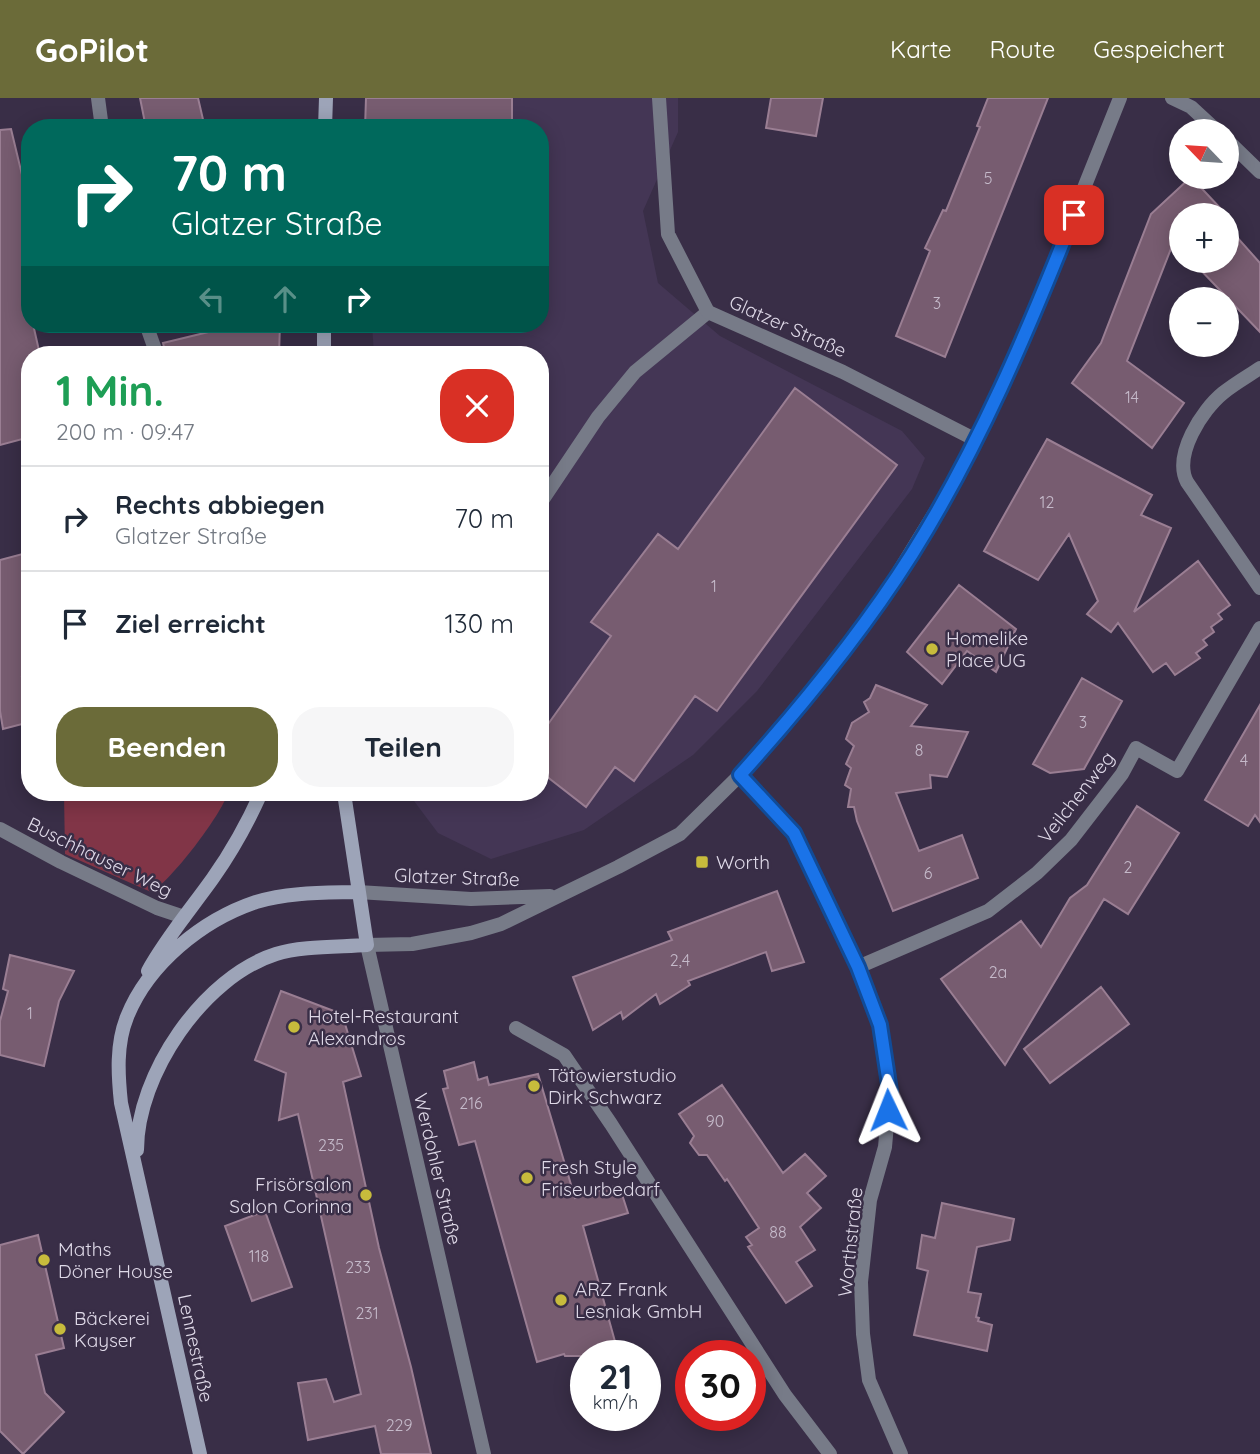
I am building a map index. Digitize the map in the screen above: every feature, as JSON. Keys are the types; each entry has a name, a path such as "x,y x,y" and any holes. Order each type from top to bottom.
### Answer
{"main road":[{"path":"325,119 326,98"},
{"path":"126,1018 155,958 228,856 257,801"},
{"name":"Werdohler Straße","path":"345,801 367,945"},
{"name":"Lennestraße","path":"200,1454 121,1103 119,1059 126,1018 155,972 188,939 210,924 256,902 281,896 358,892"},
{"name":"Lennestraße","path":"136,1169 137,1138 153,1078 173,1041 204,1002 250,967 276,954 367,945"}],"street":[{"path":"98,98 101,119"},
{"name":"Glatzer Straße","path":"659,98 668,234 708,312 843,372 976,440"},
{"name":"Glatzer Straße","path":"367,945 412,944 471,933 500,924 680,834 740,775 824,678 887,591 934,517 976,440 1054,266 1120,98"},
{"path":"1172,98 1191,107 1204,119"},
{"path":"1239,152 1260,172"},
{"path":"549,490 598,417 635,372 708,312"},
{"path":"1260,368 1223,393 1208,408 1188,444 1183,470 1187,482 1260,588"},
{"name":"Veilchenweg","path":"858,967 988,911 1037,873 1071,840 1122,774 1136,748 1177,771 1260,628"},
{"name":"Worthstraße","path":"740,775 794,833 858,967 880,1025 890,1091 885,1147 870,1200 861,1282 863,1334 869,1380 901,1454"},
{"name":"Buschhauser Weg","path":"0,829 157,908 184,917"},
{"name":"Glatzer Straße","path":"358,892 511,900 555,896"},
{"name":"Werdohler Straße","path":"367,945 484,1454"},
{"path":"516,1028 564,1055 785,1395 830,1454"}],"shaded area":[{"path":"366,98 678,98 678,132 643,211 658,283 720,336 902,431 925,458 912,489 757,691 693,755 584,830 491,859 438,833 414,801 549,801 549,346 373,346 373,333 549,333 549,119 365,119"},
{"path":"64,801 225,801 194,847 151,892 65,854"}],"building":[{"path":"140,98 198,98 203,119 144,119"},
{"path":"366,98 512,98 512,119 365,119"},
{"path":"771,98 823,98 816,136 766,128"},
{"path":"988,98 1048,98 945,357 896,336 930,251 925,248 943,210 946,211 980,127 977,126"},
{"path":"11,129 21,171 21,333 35,333 38,346 21,346 21,439 0,445 0,130"},
{"path":"1178,189 1202,189 1215,203 1169,203 1169,254 1127,361 1184,403 1152,448 1072,383 1101,343 1151,214"},
{"path":"1239,239 1260,263 1260,332 1239,310 1239,287 1217,287 1203,273 1239,273"},
{"path":"204,333 280,333 279,346 164,346 163,343"},
{"path":"795,388 897,465 717,711 695,696 634,781 615,767 586,807 549,778 549,723 611,636 591,622 658,534 678,549"},
{"path":"1047,439 1152,495 1141,515 1171,528 1134,612 1198,561 1230,605 1218,614 1222,619 1211,627 1214,632 1203,640 1207,645 1196,653 1200,658 1175,675 1166,663 1153,672 1118,623 1111,632 1087,614 1098,601 1069,534 1038,580 984,551"},
{"path":"21,554 21,724 3,729 0,711 0,560"},
{"path":"959,585 1016,629 996,672 967,651 942,684 907,652"},
{"path":"1082,678 1122,701 1084,769 1050,773 1033,764"},
{"path":"876,685 927,705 911,726 968,732 947,777 930,775 931,788 896,793 919,851 962,835 978,878 893,911 857,821 854,807 848,807 851,789 845,785 851,768 846,764 854,746 846,739 852,723 869,712 864,702 870,698"},
{"path":"1260,705 1260,822 1255,815 1248,826 1205,800"},
{"path":"1137,806 1179,833 1128,914 1104,899 1005,1065 941,979 1021,921 1041,947 1070,898 1087,885"},
{"path":"777,891 804,962 772,971 766,952 688,981 690,985 660,1004 656,994 623,1019 621,1012 593,1030 573,977 672,940 668,932"},
{"path":"10,955 74,971 59,1001 44,1066 0,1055 0,1021 8,991 3,989"},
{"path":"1101,987 1129,1024 1050,1083 1024,1049"},
{"path":"281,991 342,1014 361,1076 343,1082 379,1248 431,1454 381,1454 375,1426 308,1440 298,1383 326,1379 334,1402 361,1394 298,1114 279,1120 286,1073 255,1060"},
{"path":"474,1062 478,1080 487,1077 489,1085 538,1074 575,1198 619,1185 628,1213 583,1226 615,1340 570,1340 570,1356 564,1354 537,1362 475,1141 459,1145 443,1089 448,1088 444,1071"},
{"path":"722,1085 783,1173 805,1154 826,1176 807,1193 821,1208 800,1227 815,1250 796,1262 812,1286 786,1303 748,1247 752,1245 746,1237 759,1228 727,1179 725,1181 707,1155 699,1155 690,1143 694,1136 679,1114"},
{"path":"942,1203 1014,1219 1010,1240 977,1247 968,1292 981,1294 976,1317 979,1318 978,1321 992,1325 987,1351 914,1335 928,1271 917,1268 922,1235 935,1238"},
{"path":"265,1211 292,1287 252,1301 225,1226"},
{"path":"38,1235 64,1348 36,1355 45,1393 64,1412 23,1454 0,1431 0,1245"}],"place":[{"name":"Homelike Place UG","path":"932,649"},
{"name":"Worth","path":"702,862"},
{"name":"Hotel-Restaurant Alexandros","path":"294,1027"},
{"name":"Tätowierstudio Dirk Schwarz","path":"534,1086"},
{"name":"Fresh Style Friseurbedarf","path":"527,1178"},
{"name":"Frisörsalon Salon Corinna","path":"366,1195"},
{"name":"Maths Döner House","path":"44,1260"},
{"name":"ARZ Frank Lesniak GmbH","path":"561,1300"},
{"name":"Bäckerei Kayser","path":"60,1329"}],"route":[{"path":"888,1110 890,1091 880,1025 858,967 794,833 740,775 824,678 923,536 987,417 1074,215"}]}
